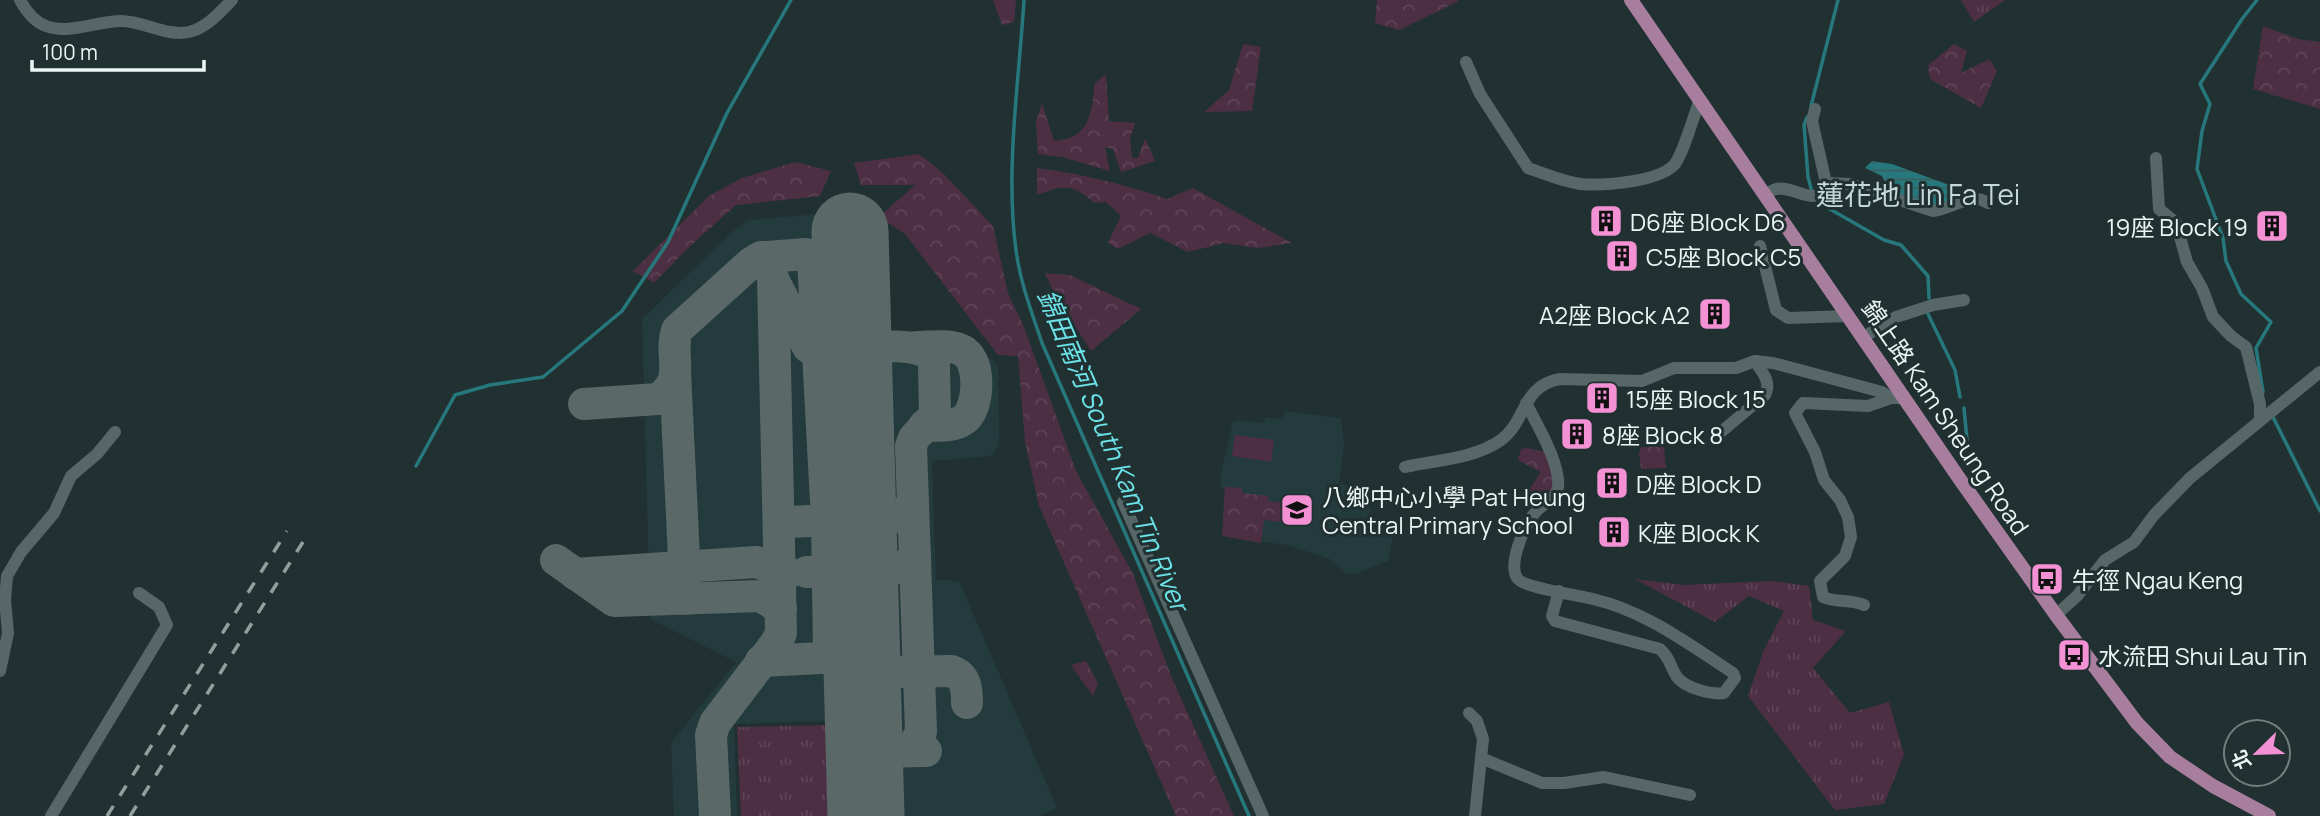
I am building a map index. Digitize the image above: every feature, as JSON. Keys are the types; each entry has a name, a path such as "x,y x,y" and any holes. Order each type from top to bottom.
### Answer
{"main road":[{"name":"錦上路 Kam Sheung Road","path":"1631,0 1864,337 1898,398 2137,723 2170,757 2213,786 2269,816"}],"street":[{"path":"20,0 36,21 47,27 61,29 107,21 134,21 179,33 191,32 205,26 232,0"},
{"path":"1466,62 1480,93 1516,154 1528,168 1581,184 1653,177 1665,172 1675,164 1681,152 1700,99"},
{"path":"1815,108 1812,121 1824,180 1829,184 1851,184 1933,211 1945,210 1964,200 1979,198 1989,203"},
{"path":"2156,158 2158,209 2176,223 2187,262 2202,288 2213,317 2246,347 2259,404 2266,415"},
{"path":"1765,194 1780,189 1816,196 1824,193 1829,184"},
{"path":"1760,246 1776,310 1788,318 1849,316"},
{"path":"1864,337 1896,317 1933,305 1964,300"},
{"path":"1405,467 1485,449 1503,439 1537,388 1560,379 1642,381 1674,368 1736,368 1755,361 1773,363 1898,398"},
{"path":"1721,432 1765,395 1768,382 1755,361"},
{"path":"2056,615 2077,596 2105,560 2134,542 2154,515 2190,478 2320,372"},
{"path":"1864,605 1822,597 1820,581 1845,556 1851,537 1840,500 1824,480 1815,452 1795,414 1803,403 1868,405 1898,398"},
{"path":"1525,403 1556,469 1559,485 1557,492 1535,512 1529,522 1514,557 1513,571 1518,580 1525,585 1559,591 1605,601 1638,613 1733,673 1735,678 1724,693 1714,694 1683,682 1677,677 1669,658 1660,649 1555,621 1552,616 1559,591"},
{"path":"0,671 8,633 5,600 7,576 21,552 54,513 71,477 97,454 115,432"},
{"path":"1123,502 1263,816"},
{"path":"51,816 167,625 159,607 139,593"},
{"path":"1469,713 1477,721 1483,739 1475,816"},
{"path":"1481,758 1542,783 1604,778 1690,795"}],"shaded area":[{"path":"819,214 835,721 734,724 737,816 674,816 671,743 736,662 650,619 642,319 732,232 748,220"},
{"path":"888,334 970,338 998,366 999,445 991,456 932,461 936,579 960,582 1057,808 1040,816 902,816"},
{"name":"八鄉中心小學 Pat Heung Central Primary School","path":"1284,411 1341,418 1344,442 1339,484 1373,489 1367,532 1393,537 1388,561 1356,574 1346,573 1330,559 1287,545 1222,536 1225,488 1220,487 1221,474 1232,423 1236,420 1264,423 1265,417 1283,419"}],"green space":[{"path":"993,0 1016,0 1014,22 1002,25"},
{"path":"1377,0 1458,0 1399,30 1375,23"},
{"path":"1961,0 2005,0 1974,22"},
{"path":"2263,26 2298,39 2320,42 2320,109 2253,89"},
{"path":"1243,44 1261,47 1252,111 1204,112 1229,90"},
{"path":"1954,44 1967,51 1961,73 1989,59 1997,71 1981,108 1930,79 1928,65"},
{"path":"1106,74 1109,121 1135,123 1130,139 1132,158 1138,158 1145,138 1155,161 1121,172 1113,149 1105,147 1110,171 1062,157 1038,154 1036,122 1042,103 1054,141 1075,135 1087,122 1095,83"},
{"path":"919,154 943,173 993,226 1008,293 1024,327 1076,471 1133,574 1171,676 1234,816 1176,816 1039,506 1025,442 1018,356 998,355 905,234 879,217 915,185 861,185 854,163"},
{"path":"795,162 831,171 820,196 736,205 654,283 633,271 709,196 742,178"},
{"path":"1037,168 1103,180 1167,199 1193,188 1292,243 1258,248 1224,243 1188,252 1150,233 1118,249 1108,243 1121,216 1106,202 1095,203 1074,189 1055,189 1037,195"},
{"path":"1045,273 1070,275 1141,309 1091,351 1055,295"},
{"path":"1235,435 1274,440 1271,462 1232,456"},
{"path":"1641,447 1664,447 1666,468 1641,469"},
{"path":"1521,449 1547,452 1553,473 1552,493 1535,504 1526,494 1541,472 1518,460"},
{"path":"1225,487 1242,488 1242,493 1268,496 1268,501 1285,503 1282,522 1264,520 1261,543 1222,536"},
{"path":"1635,579 1683,585 1772,581 1809,586 1813,620 1846,631 1813,668 1850,713 1889,702 1904,755 1884,804 1835,810 1748,696 1763,652 1784,611 1749,596 1715,622"},
{"path":"1086,661 1098,683 1093,696 1071,665"},
{"path":"835,725 837,816 741,816 737,727"}],"water":[{"path":"1872,161 1892,164 1952,186 1947,205 1936,208 1883,192 1885,183 1882,176 1865,168"}],"waterway":[{"path":"416,466 455,395 490,385 543,377 622,311 668,242 727,113 791,0"},
{"name":"錦田南河 South Kam Tin River","path":"1024,0 1012,157 1013,220 1023,286 1042,343 1249,816"},
{"path":"1811,106 1838,0"},
{"path":"2257,0 2200,84 2210,104 2202,131 2197,169 2223,238 2226,261 2241,294 2271,322 2256,348 2263,392"},
{"path":"1807,117 1804,125 1808,177 1812,192"},
{"path":"1821,204 1884,240 1901,245 1928,276 1929,298"},
{"path":"1928,314 1955,370 1960,397"},
{"path":"1964,408 1967,440"},
{"path":"2272,415 2320,511"}],"taxiway":[{"path":"761,661 822,658 829,651 827,521 813,259 806,254 767,257"},
{"path":"584,404 658,399 667,391 675,375 674,349 677,330 751,263 761,257 767,257 773,278 781,633 715,723 711,735 715,816"},
{"path":"775,283 808,347 819,353 843,358 869,349 894,346 909,347 931,354 934,365 935,415 914,438 911,446 921,732 913,747 907,750"},
{"path":"917,347 942,346 960,349 970,358 976,375 974,404 966,418 952,425 924,426"},
{"path":"675,372 686,599"},
{"path":"824,379 856,440"},
{"path":"779,527 788,522 897,517 913,503"},
{"path":"807,572 898,568 908,564 915,555"},
{"path":"556,560 614,601 761,596 781,609"},
{"path":"575,574 756,562 788,573"},
{"path":"898,672 956,673 965,683 967,703"},
{"path":"864,752 926,751"}],"runway":[{"path":"850,231 866,816"}],"railway":[{"path":"107,816 287,531"},
{"path":"130,816 303,542"}],"place":[{"name":"D6座 Block D6","path":"1606,221"},
{"name":"19座 Block 19","path":"2272,226"},
{"name":"C5座 Block C5","path":"1622,256"},
{"name":"A2座 Block A2","path":"1715,314"},
{"name":"15座 Block 15","path":"1602,398"},
{"name":"8座 Block 8","path":"1577,434"},
{"name":"D座 Block D","path":"1612,483"},
{"name":"八鄉中心小學 Pat Heung Central Primary School","path":"1297,510"},
{"name":"K座 Block K","path":"1614,532"},
{"name":"牛徑 Ngau Keng","path":"2047,579"},
{"name":"水流田 Shui Lau Tin","path":"2074,655"}],"district":[{"name":"蓮花地 Lin Fa Tei","path":"1918,194"}]}
